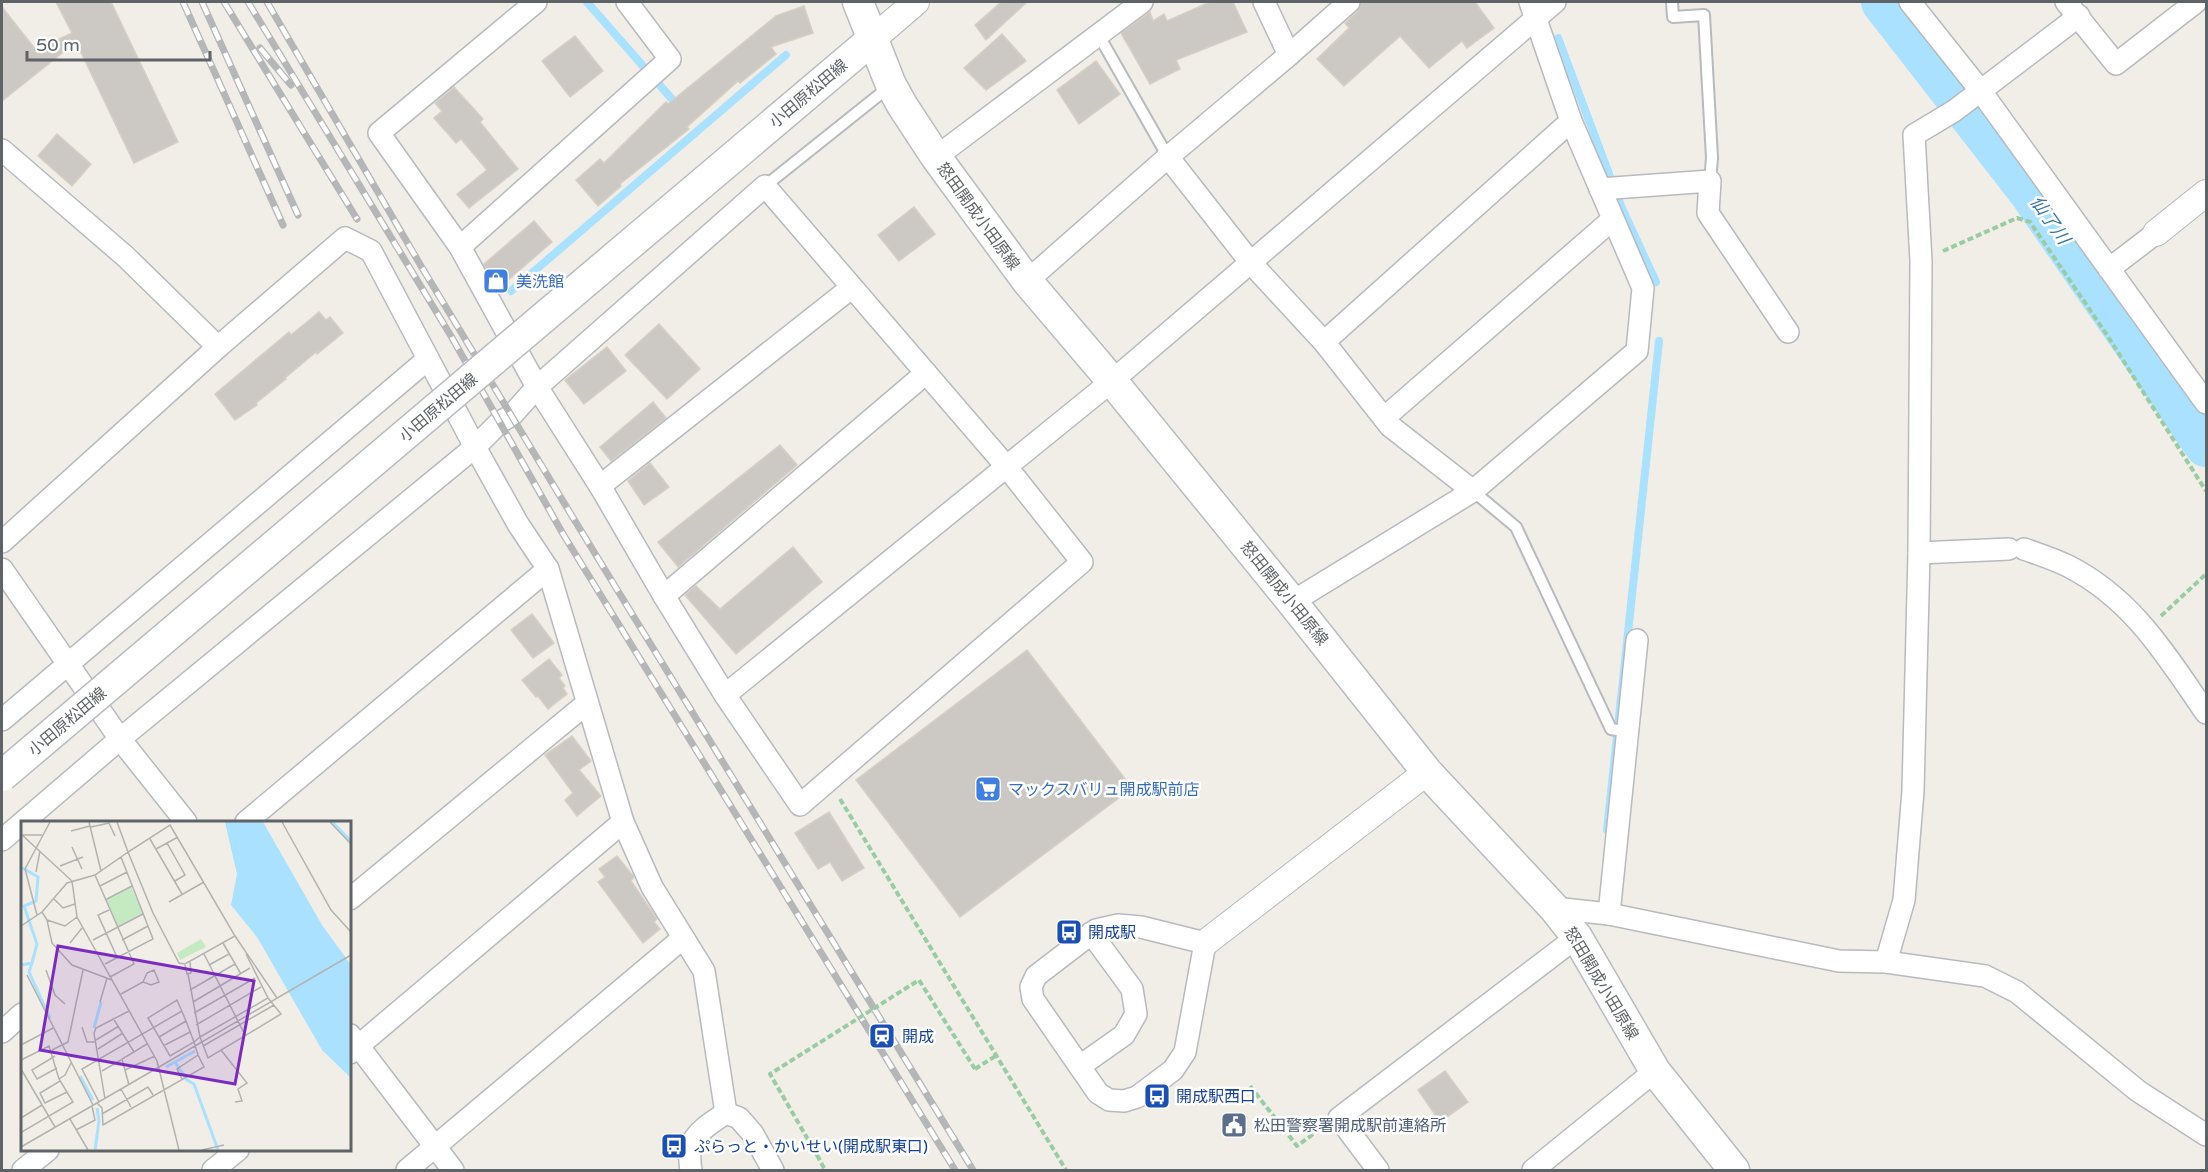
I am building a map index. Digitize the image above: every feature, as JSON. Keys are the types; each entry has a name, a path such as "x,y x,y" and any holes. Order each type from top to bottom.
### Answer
{"main road":[{"name":"怒田開成小田原線","path":"858,2 891,85 902,105 936,157 1027,281 1112,381 1427,772 1554,908 1576,937 1655,1071 1734,1170"},
{"name":"小田原松田線","path":"2,776 874,38"}],"street":[{"path":"24,821 120,739 475,447 500,422 512,415 537,387 765,186 1006,466 1082,562 800,806 725,695 664,596 600,486 537,387 460,247 379,133 536,2"},
{"path":"460,247 670,59 627,2"},
{"path":"874,38 916,2"},
{"path":"936,157 1142,2"},
{"path":"1264,2 1289,55"},
{"path":"1027,281 1349,2"},
{"path":"725,695 1112,381 1251,263 1533,9 1555,2"},
{"path":"1910,2 1968,100 2109,269 2206,403"},
{"path":"1886,962 1904,900 1913,791 1919,553 1921,261 1914,135 1968,100 2072,9 2116,64 2196,2"},
{"path":"1292,602 1473,491 1637,351 1643,288 1571,121 1533,9"},
{"path":"1324,342 1571,121"},
{"path":"2,150 126,258 218,347"},
{"path":"1168,157 1251,263 1324,342 1390,426 1473,491"},
{"path":"1601,189 1710,181 1708,213 1788,332"},
{"path":"2109,269 2206,193"},
{"path":"1384,418 1613,219"},
{"path":"2,542 218,347 345,238 371,251 475,447 518,524 548,569 586,704 623,822 652,887 704,972 726,1113"},
{"path":"600,486 851,288"},
{"path":"2,720 428,358"},
{"path":"664,596 926,374"},
{"path":"1919,553 2017,549 2067,565 2110,592 2147,628 2206,713"},
{"path":"2,569 120,739 185,821"},
{"path":"247,821 548,569"},
{"path":"1609,914 1619,730 1637,640"},
{"path":"351,897 586,704"},
{"path":"1205,943 1141,927 1118,925 1091,933 1036,976 1031,987 1033,999 1098,1093 1109,1100 1124,1101 1143,1093 1173,1070 1185,1052 1205,943 1427,772"},
{"path":"453,1170 352,1044 623,822"},
{"path":"2,840 21,824"},
{"path":"1554,908 1609,914 1839,961 1886,962 1985,976 2017,992 2138,1090 2206,1135"},
{"path":"1080,1066 1124,1035 1136,1014 1132,988 1091,933"},
{"path":"1378,1170 1339,1118 1576,937"},
{"path":"407,1170 683,938"},
{"path":"2,1032 21,1015"},
{"path":"1542,1168 1655,1071"},
{"path":"691,1170 688,1153 701,1130 726,1113"},
{"path":"726,1113 739,1118 753,1134 773,1170"},
{"path":"23,1170 46,1151"},
{"path":"213,1170 236,1151"}],"lane":[{"path":"1672,2 1673,17 1704,15 1712,158 1710,181"},
{"path":"1098,34 1168,157"},
{"path":"765,186 891,85"},
{"path":"1473,491 1516,527 1619,730"}],"path":[{"path":"1921,261 2017,218 2030,222 2108,335 2206,491"},
{"path":"2147,628 2206,574"},
{"path":"829,781 1066,1170"},
{"path":"825,1170 770,1074 919,980 975,1069 997,1055"},
{"path":"1250,1086 1297,1146 1323,1126"}],"building":[{"path":"56,2 111,2 178,142 134,163 76,42 2,101 2,7 36,50 72,33"},
{"path":"1001,2 1027,2 986,40 975,25"},
{"path":"1210,2 1233,2 1247,32 1176,60 1180,69 1150,84 1121,33 1150,12 1153,21 1164,14 1167,21"},
{"path":"1361,2 1475,2 1494,28 1467,48 1462,41 1429,68 1400,36 1344,86 1317,59 1349,28 1345,23 1358,11"},
{"path":"804,6 813,33 771,47 776,54 740,83 738,81 687,127 689,129 620,184 621,186 598,206 576,180 600,159 604,163 666,102 668,104 776,16"},
{"path":"1002,34 1026,61 986,90 964,68"},
{"path":"575,36 603,71 570,97 542,61"},
{"path":"1096,61 1120,94 1079,124 1057,90"},
{"path":"454,87 483,119 480,122 518,169 469,208 457,194 487,170 461,139 456,143 434,118 442,111 435,103"},
{"path":"57,134 91,164 72,186 38,156"},
{"path":"914,207 935,234 899,261 878,235"},
{"path":"534,221 552,242 498,289 484,264"},
{"path":"319,312 326,320 330,317 343,333 317,354 316,352 256,403 257,405 235,420 215,394 289,332 291,335"},
{"path":"659,324 700,369 667,399 625,355"},
{"path":"607,347 626,371 584,404 565,380"},
{"path":"653,402 666,418 611,461 600,447"},
{"path":"780,445 797,465 678,567 658,542"},
{"path":"650,463 669,487 644,505 628,481"},
{"path":"793,547 822,582 736,654 685,595 696,586 720,609"},
{"path":"532,614 554,643 533,658 511,630"},
{"path":"1027,650 1132,788 960,917 856,780"},
{"path":"549,659 562,675 559,678 567,694 548,709 522,680"},
{"path":"572,736 591,761 579,770 601,796 577,816 565,800 573,793 545,755"},
{"path":"829,812 864,868 842,881 830,862 818,869 795,833"},
{"path":"617,856 634,877 631,881 657,919 654,922 660,929 643,943 598,882 605,877 599,869"},
{"path":"1445,1071 1468,1102 1440,1122 1418,1090"}],"waterway":[{"path":"587,2 678,106"},
{"name":"仙了川","path":"1883,2 2030,191 2206,445"},
{"path":"1558,38 1621,206 1656,282"},
{"path":"511,291 786,55"},
{"path":"1607,830 1659,341"}],"railway":[{"path":"183,2 283,225"},
{"path":"202,2 298,215"},
{"path":"224,2 357,219"},
{"path":"248,2 451,336 563,534 955,1170"},
{"path":"267,2 421,266 572,516 973,1170"},
{"path":"260,48 291,85"}],"place":[{"name":"美洗館","path":"496,281"},
{"name":"マックスバリュ開成駅前店","path":"988,789"},
{"name":"開成駅","path":"1069,932"},
{"name":"開成","path":"882,1036"},
{"name":"開成駅西口","path":"1157,1096"},
{"name":"松田警察署開成駅前連絡所","path":"1234,1125"},
{"name":"ぷらっと・かいせい(開成駅東口)","path":"674,1146"}]}
